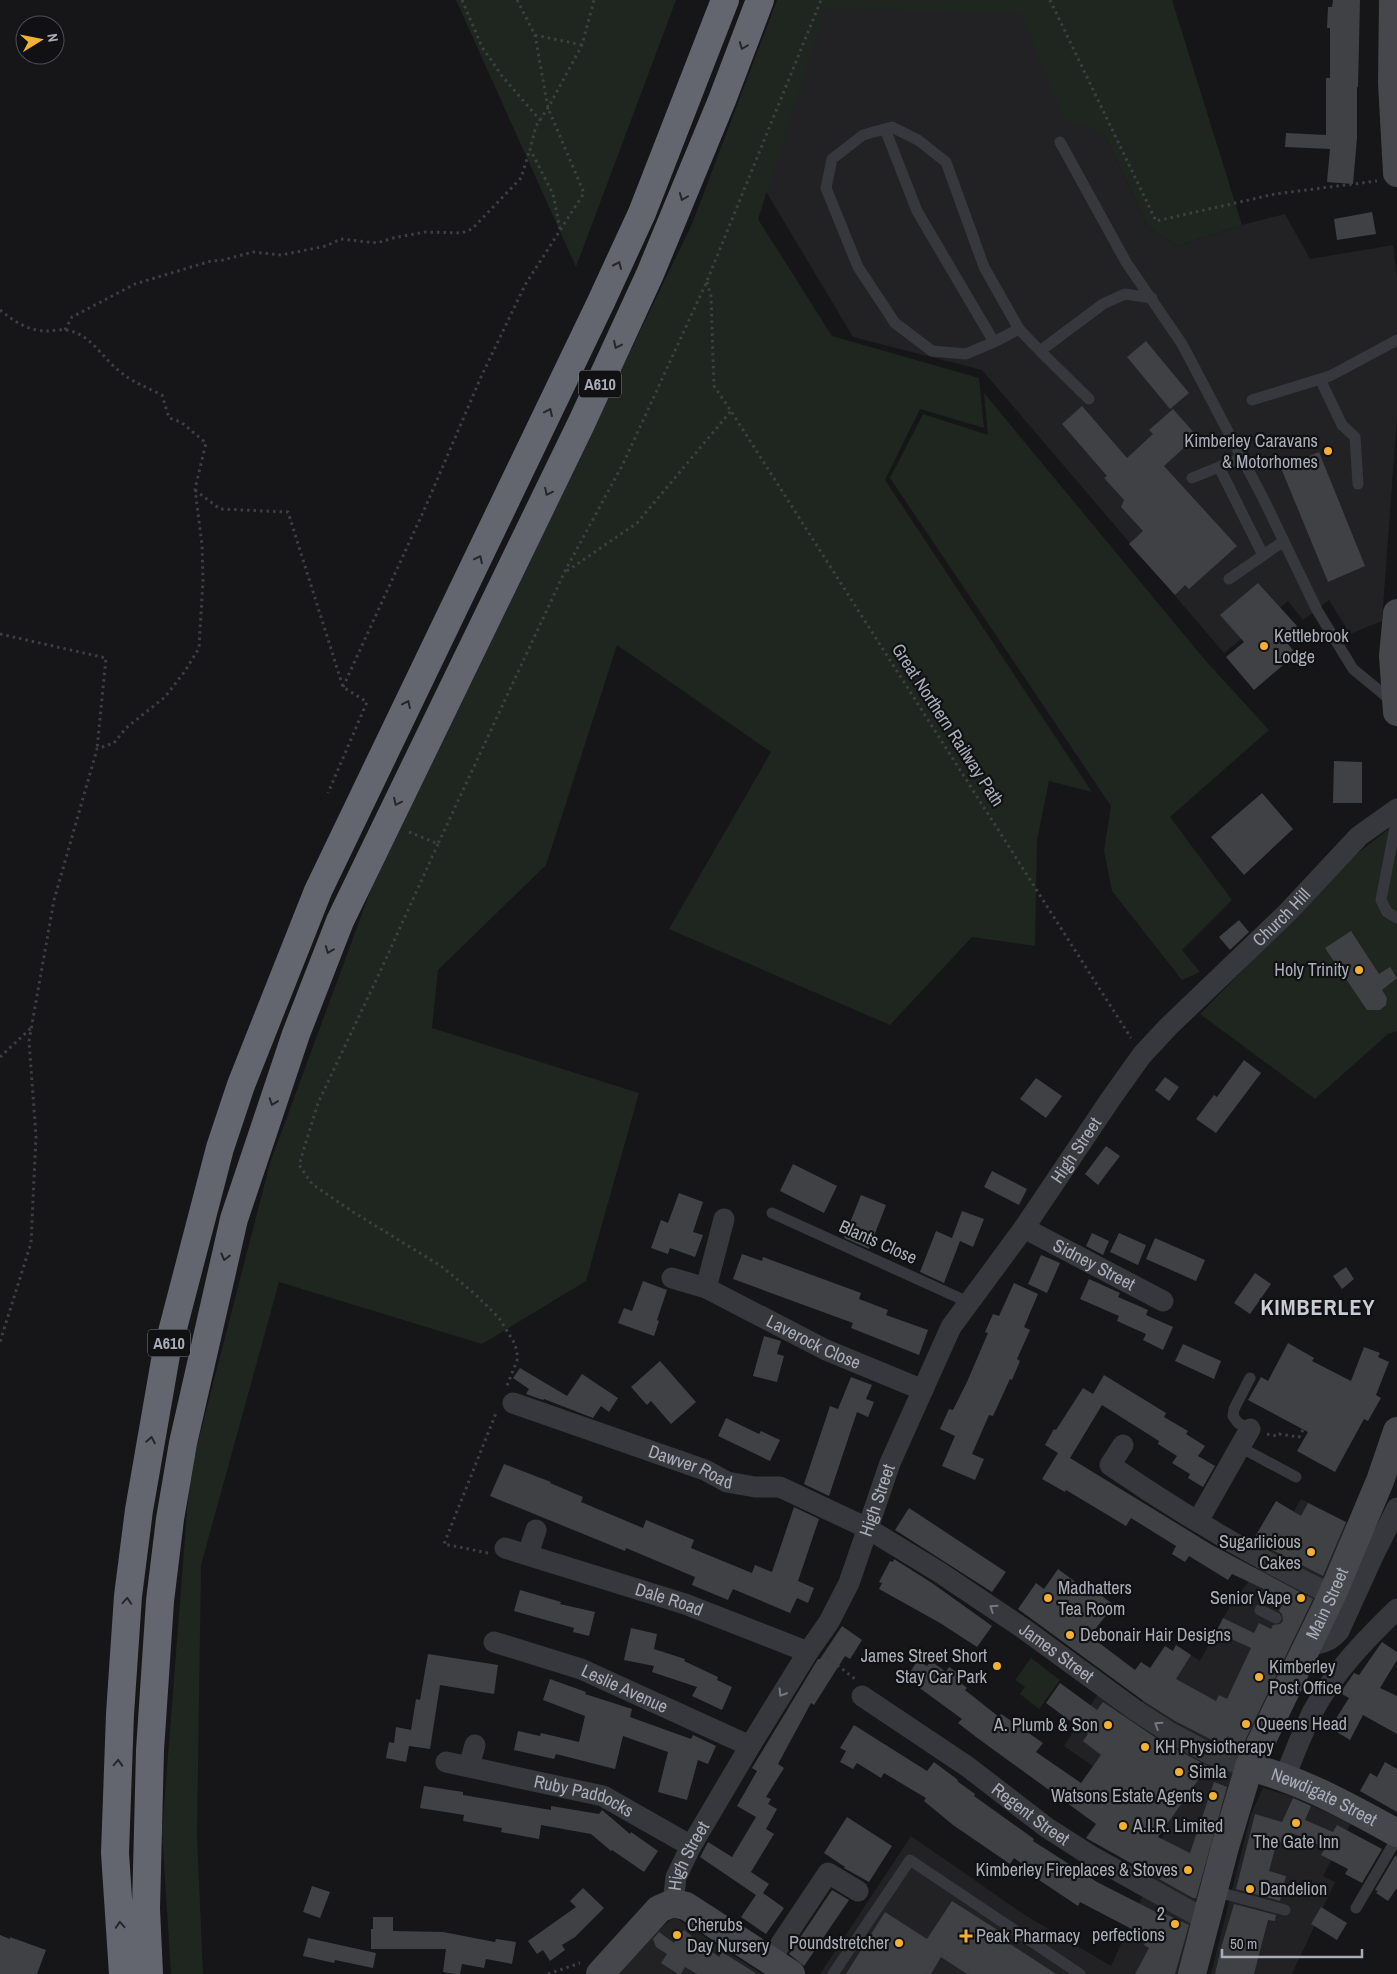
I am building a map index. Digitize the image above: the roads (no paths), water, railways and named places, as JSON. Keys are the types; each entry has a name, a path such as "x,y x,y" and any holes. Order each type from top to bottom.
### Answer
{"highway":[{"name":"A610","path":"123,1974 115,1853 120,1723 128,1596 139,1510 166,1355 220,1148 245,1076 318,891 601,302 645,204 725,0"},
{"name":"A610","path":"149,1974 146,1909 150,1750 160,1601 170,1518 183,1443 234,1219 296,1034 340,921 577,433 650,274 722,100 760,0"}],"street":[{"path":"1390,177 1394,0"},
{"path":"1396,708 1393,656 1397,613"},
{"name":"Church Hill","path":"1168,1027 1287,913 1359,836 1397,809"},
{"name":"High Street","path":"600,1974 659,1909 673,1902 676,1876 691,1846 750,1746 810,1649 829,1622 849,1583 890,1463 951,1327 1024,1228 1142,1055 1168,1027"},
{"path":"706,1288 724,1219"},
{"name":"Sidney Street","path":"1024,1228 1163,1301"},
{"name":"Laverock Close","path":"672,1278 706,1288 826,1350 923,1390"},
{"name":"Dawver Road","path":"505,1400 705,1470 727,1482 780,1487 867,1528"},
{"name":"Main Street","path":"1192,1974 1228,1838 1249,1768 1308,1637 1332,1595 1380,1481 1397,1431"},
{"path":"1198,1522 1245,1438"},
{"path":"1123,1445 1110,1465 1149,1492 1258,1558 1332,1595"},
{"path":"1308,1637 1325,1641 1333,1638 1339,1631 1397,1508"},
{"name":"James Street","path":"867,1528 939,1572 1024,1629 1131,1707 1169,1732 1210,1754 1249,1768"},
{"path":"528,1554 536,1530"},
{"name":"Dale Road","path":"505,1548 685,1604 810,1649"},
{"path":"1285,1777 1312,1713 1323,1695 1357,1650 1397,1609"},
{"name":"Leslie Avenue","path":"494,1642 581,1669 750,1746"},
{"name":"Regent Street","path":"862,1696 917,1731 1046,1826 1091,1856 1206,1920"},
{"path":"469,1766 475,1745"},
{"name":"Ruby Paddocks","path":"446,1762 603,1796 691,1846"},
{"name":"Newdigate Street","path":"1249,1768 1285,1777 1332,1798 1397,1833"},
{"path":"673,1902 686,1906 781,1967 828,1873 858,1891"}],"lane":[{"path":"1019,329 966,354 932,351 895,323 858,267 826,188 832,159 863,135 892,127 918,140 946,162 984,267 1019,329 1089,399"},
{"path":"885,129 917,211 994,342"},
{"path":"1060,142 1126,262 1182,344 1284,541 1317,610 1344,656 1364,680 1396,708"},
{"path":"1040,351 1103,304 1125,294 1152,298"},
{"path":"1252,400 1330,376 1397,340"},
{"path":"1320,379 1342,425 1355,437 1358,484"},
{"path":"1192,478 1241,458"},
{"path":"1219,467 1263,556"},
{"path":"1229,579 1284,541"},
{"path":"1397,817 1381,900 1387,912 1397,918"},
{"path":"1387,868 1397,876"},
{"name":"Blants Close","path":"772,1213 968,1302"},
{"path":"1250,1378 1234,1408 1233,1416 1245,1438 1296,1477"},
{"path":"1260,1610 1276,1618"},
{"path":"1356,1908 1397,1838"},
{"path":"833,1974 910,1860 1080,1974"},
{"path":"1214,1891 1285,1910"}],"place":[{"name":"Kimberley Caravans & Motorhomes","path":"1328,451"},
{"name":"Kettlebrook Lodge","path":"1264,646"},
{"name":"Holy Trinity","path":"1359,970"},
{"name":"Sugarlicious Cakes","path":"1311,1552"},
{"name":"Madhatters Tea Room","path":"1048,1598"},
{"name":"Senior Vape","path":"1301,1598"},
{"name":"Debonair Hair Designs","path":"1070,1635"},
{"name":"James Street Short Stay Car Park","path":"997,1666"},
{"name":"Kimberley Post Office","path":"1259,1677"},
{"name":"Queens Head","path":"1246,1724"},
{"name":"A. Plumb & Son","path":"1108,1725"},
{"name":"KH Physiotherapy","path":"1145,1747"},
{"name":"Simla","path":"1179,1772"},
{"name":"Watsons Estate Agents","path":"1213,1796"},
{"name":"The Gate Inn","path":"1296,1823"},
{"name":"A.I.R. Limited","path":"1123,1826"},
{"name":"Kimberley Fireplaces & Stoves","path":"1188,1870"},
{"name":"Dandelion","path":"1250,1889"},
{"name":"2 perfections","path":"1175,1924"},
{"name":"Cherubs Day Nursery","path":"677,1935"},
{"name":"Peak Pharmacy","path":"966,1936"},
{"name":"Poundstretcher","path":"899,1943"}],"district":[{"name":"KIMBERLEY","path":"1318,1307"}]}
